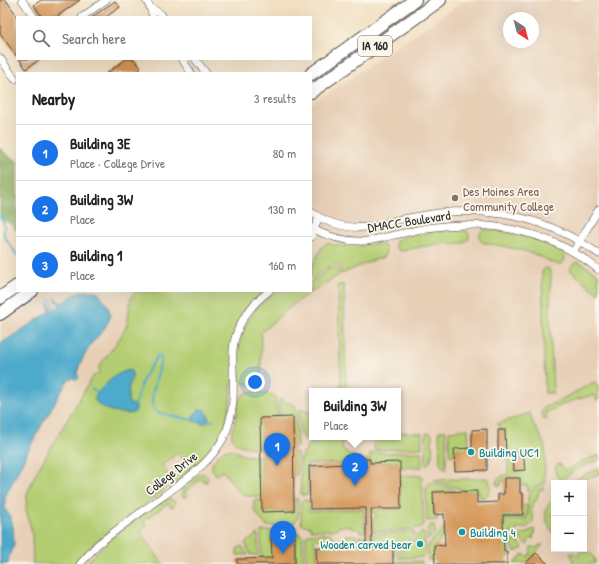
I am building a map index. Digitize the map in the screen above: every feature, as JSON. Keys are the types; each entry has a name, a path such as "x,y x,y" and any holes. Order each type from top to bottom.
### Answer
{"main road":[{"name":"IA 160","path":"312,73 415,0"},
{"name":"IA 160","path":"312,91 440,0"},
{"path":"0,298 16,287"},
{"path":"0,314 31,292"}],"street":[{"path":"22,0 33,16"},
{"path":"83,16 106,0"},
{"path":"146,0 153,16"},
{"path":"150,7 163,16"},
{"path":"0,58 15,79"},
{"path":"183,60 190,72"},
{"path":"196,60 205,72"},
{"path":"573,252 599,209"},
{"name":"DMACC Boulevard","path":"312,213 318,217 335,224 360,227 375,226 401,219 439,213 489,212 539,222 562,231 599,254"},
{"path":"312,232 318,217"},
{"name":"DMACC Boulevard","path":"312,232 345,240 367,241 440,227 473,225 508,228 532,234 555,243 573,252 599,270"},
{"name":"College Drive","path":"80,564 97,545 196,472 218,448 227,431 232,413 233,349 236,338 242,322 248,312 268,292"}],"shaded area":[{"name":"Des Moines Area Community College","path":"466,0 599,0 599,564 0,564 0,325 46,292 312,292 312,104"}],"green space":[{"path":"0,148 7,155 16,160 16,230 10,223 0,219"},
{"path":"452,230 466,230 469,234 469,239 464,243 438,244 402,251 398,250 395,246 396,241 406,236"},
{"path":"483,230 512,233 549,244 564,254 564,260 562,264 556,264 525,251 484,243 479,237"},
{"path":"327,243 345,247 346,244 380,244 385,246 386,252 384,257 341,274 338,265 334,265 325,269 313,278 312,266 322,247"},
{"path":"578,262 599,275 599,294 571,271 572,265"},
{"path":"545,268 549,269 551,274 550,312 553,393 545,393 542,271"},
{"path":"329,269 338,269 339,275 312,292 312,280"},
{"path":"338,285 344,285 346,388 341,388"},
{"path":"134,292 263,292 237,325 230,404 224,430 207,457 191,470 178,453 162,465 170,477 185,466 189,472 100,538 87,550 76,564 33,564 32,533 26,509 27,494 34,477 93,376 96,374 97,375 100,370 98,368 124,332 132,295"},
{"path":"278,292 311,292 285,311 261,333 261,385 245,384 240,380 238,374 238,356 241,337 253,313"},
{"path":"595,382 597,385 598,400 596,400 595,395 575,400 545,413 547,417 544,419 541,412 542,409"},
{"path":"257,392 275,396 277,416 275,416 261,448 252,448 237,444 232,437 232,432 237,416 239,400 245,394"},
{"path":"280,399 295,406 297,447 293,447 279,416"},
{"path":"299,410 309,412 309,438 303,438 300,435"},
{"path":"530,413 533,424 542,439 546,456 544,471 545,480 529,491 527,485 520,485 519,478 504,478 504,481 501,481 501,486 498,486 496,483 498,478 503,475 508,475 508,456 506,456 505,430 500,430 500,427 497,424","holes":["513,452 523,452 524,470 514,471"]},
{"path":"468,429 469,447 467,447 467,449 454,449 454,455 449,455 449,431"},
{"path":"439,431 446,431 446,470 440,462"},
{"path":"401,432 422,433 422,448 374,450 374,440 401,440"},
{"path":"426,433 432,434 432,455 426,466"},
{"path":"309,440 342,440 342,450 346,450 346,453 350,453 351,456 355,456 355,458 360,458 360,464 308,464 308,495 301,495 300,458 303,458 303,452 306,452 306,447 309,447"},
{"path":"224,450 232,450 250,456 261,456 262,496 244,496 223,471 216,475 212,469 212,464 217,456"},
{"path":"293,452 297,452 297,475 293,475"},
{"path":"421,452 422,467 400,468 399,462 370,463 370,453"},
{"path":"599,455 599,460 575,470 563,479 559,479 557,476 555,470 558,464 561,465 566,471 580,462"},
{"path":"599,469 599,474 585,480 576,480"},
{"path":"203,473 208,478 207,482 205,482 202,478 185,491 188,496 183,497 183,487 192,479"},
{"path":"402,475 422,476 424,524 421,528 373,532 373,518 376,518 376,513 373,513 373,509 401,509 400,477 402,477"},
{"path":"488,478 490,491 486,496 480,498 480,493 477,493 477,491 459,491 459,488 434,480"},
{"path":"545,481 546,483 543,486 544,489 538,491 536,501 532,504 534,505 531,509 533,514 532,523 524,528 517,528 517,532 515,534 511,532 508,537 507,547 510,552 509,554 511,555 509,557 508,556 507,559 504,551 502,520 526,520 528,515 528,495"},
{"path":"430,483 434,483 455,491 433,492 434,514 437,514 437,520 427,521 426,488"},
{"path":"168,499 175,502 173,507 171,507 168,503 144,521 147,527 141,533 163,564 86,564 103,546 123,529"},
{"path":"294,499 298,499 298,516 293,523 289,525 266,526 254,510 254,500 262,500 263,512 294,511"},
{"path":"303,500 308,500 309,511 364,509 365,532 360,532 359,529 352,529 352,526 341,526 333,530 311,530 311,527 301,524 301,502"},
{"path":"551,502 551,529 548,525 546,516 547,507"},
{"path":"523,505 527,506 527,515 525,518 499,518 499,515 523,515"},
{"path":"434,525 435,533 428,540 428,527"},
{"path":"445,527 445,536 434,546 435,560 428,560 428,545"},
{"path":"532,529 535,530 534,531 536,533 533,535 533,539 531,538 528,541 529,543 527,545 518,537 524,533 528,534 528,532"},
{"path":"261,531 291,531 293,532 293,537 272,537 272,558 261,558"},
{"path":"413,531 415,534 393,558 393,546 373,547 373,535"},
{"path":"422,532 425,535 425,554 422,557 397,558 417,536"},
{"path":"296,533 303,536 303,564 295,564"},
{"path":"330,533 337,540 337,548 316,548 317,564 306,564 306,536 308,534","holes":["314,539 331,539 331,545 315,545"]},
{"path":"258,534 258,555 251,555 245,543"},
{"path":"345,535 356,535 356,547 342,547 342,539"},
{"path":"359,536 365,536 365,547 360,547"},
{"path":"512,540 514,542 517,541 523,549 519,549 515,552 511,546"},
{"path":"539,545 543,545 525,564 514,564 515,561 517,563 518,562 518,558 522,557 522,554 528,557 529,554 531,554 530,548 532,546 534,548"},
{"path":"242,546 248,555 237,555 237,549"},
{"path":"587,551 594,558 595,564 573,564 574,563 572,561 574,560 570,554 574,553 578,557 580,552"},
{"path":"420,561 423,564 393,564 393,562"}],"water":[{"path":"78,292 98,292 107,305 110,318 83,358 77,374 79,378 77,380 73,378 68,380 36,435 5,497 5,509 11,518 13,526 14,545 8,564 0,564 0,344 50,311 47,302 54,310 60,306 54,298 62,303"},
{"path":"130,370 132,376 129,387 128,401 130,404 135,405 135,411 129,414 118,413 100,406 95,399 98,392 112,378"},
{"path":"200,409 205,410 207,413 209,419 207,422 202,423 192,421 194,414"}],"building":[{"path":"0,0 6,0 17,16 16,56 0,33"},
{"path":"41,0 80,0 57,16 41,16 34,5"},
{"path":"115,1 120,7 107,16 93,16"},
{"path":"20,60 39,60 26,69"},
{"path":"125,60 135,60 141,68 139,70 140,72 108,72"},
{"path":"293,417 294,511 262,512 260,418"},
{"name":"Building UC1","path":"487,429 487,470 455,471 454,449 472,448 472,430"},
{"path":"498,430 505,430 506,456 498,456"},
{"path":"513,452 523,452 525,470 514,471"},
{"path":"364,459 370,459 370,463 400,462 401,509 371,509 372,547 393,546 393,564 317,564 316,548 366,547 366,508 310,509 309,466 364,463"},
{"name":"Building 4","path":"504,478 520,478 520,493 523,493 523,515 503,515 504,551 507,551 507,564 435,564 434,545 445,546 444,514 434,515 433,492 477,491 477,503 498,502 498,494 504,494"},
{"path":"271,537 295,537 295,564 237,564 237,559 272,558"},
{"path":"536,553 542,558 548,564 525,564"}],"waterway":[{"path":"0,215 4,217 2,220 4,224 4,236 16,254"},
{"path":"50,299 57,311"},
{"path":"134,406 145,375 158,355 161,358 154,387 152,402 153,408 157,412 194,420"},
{"path":"92,389 100,394"},
{"path":"206,421 213,421"}],"place":[{"name":"Des Moines Area Community College","path":"455,198"},
{"name":"Building UC1","path":"471,452"},
{"name":"Building 3E","path":"277,466"},
{"name":"Building 3W","path":"355,486"},
{"name":"Building 4","path":"462,532"},
{"name":"Wooden carved bear","path":"420,544"},
{"name":"Building 1","path":"283,554"}]}
